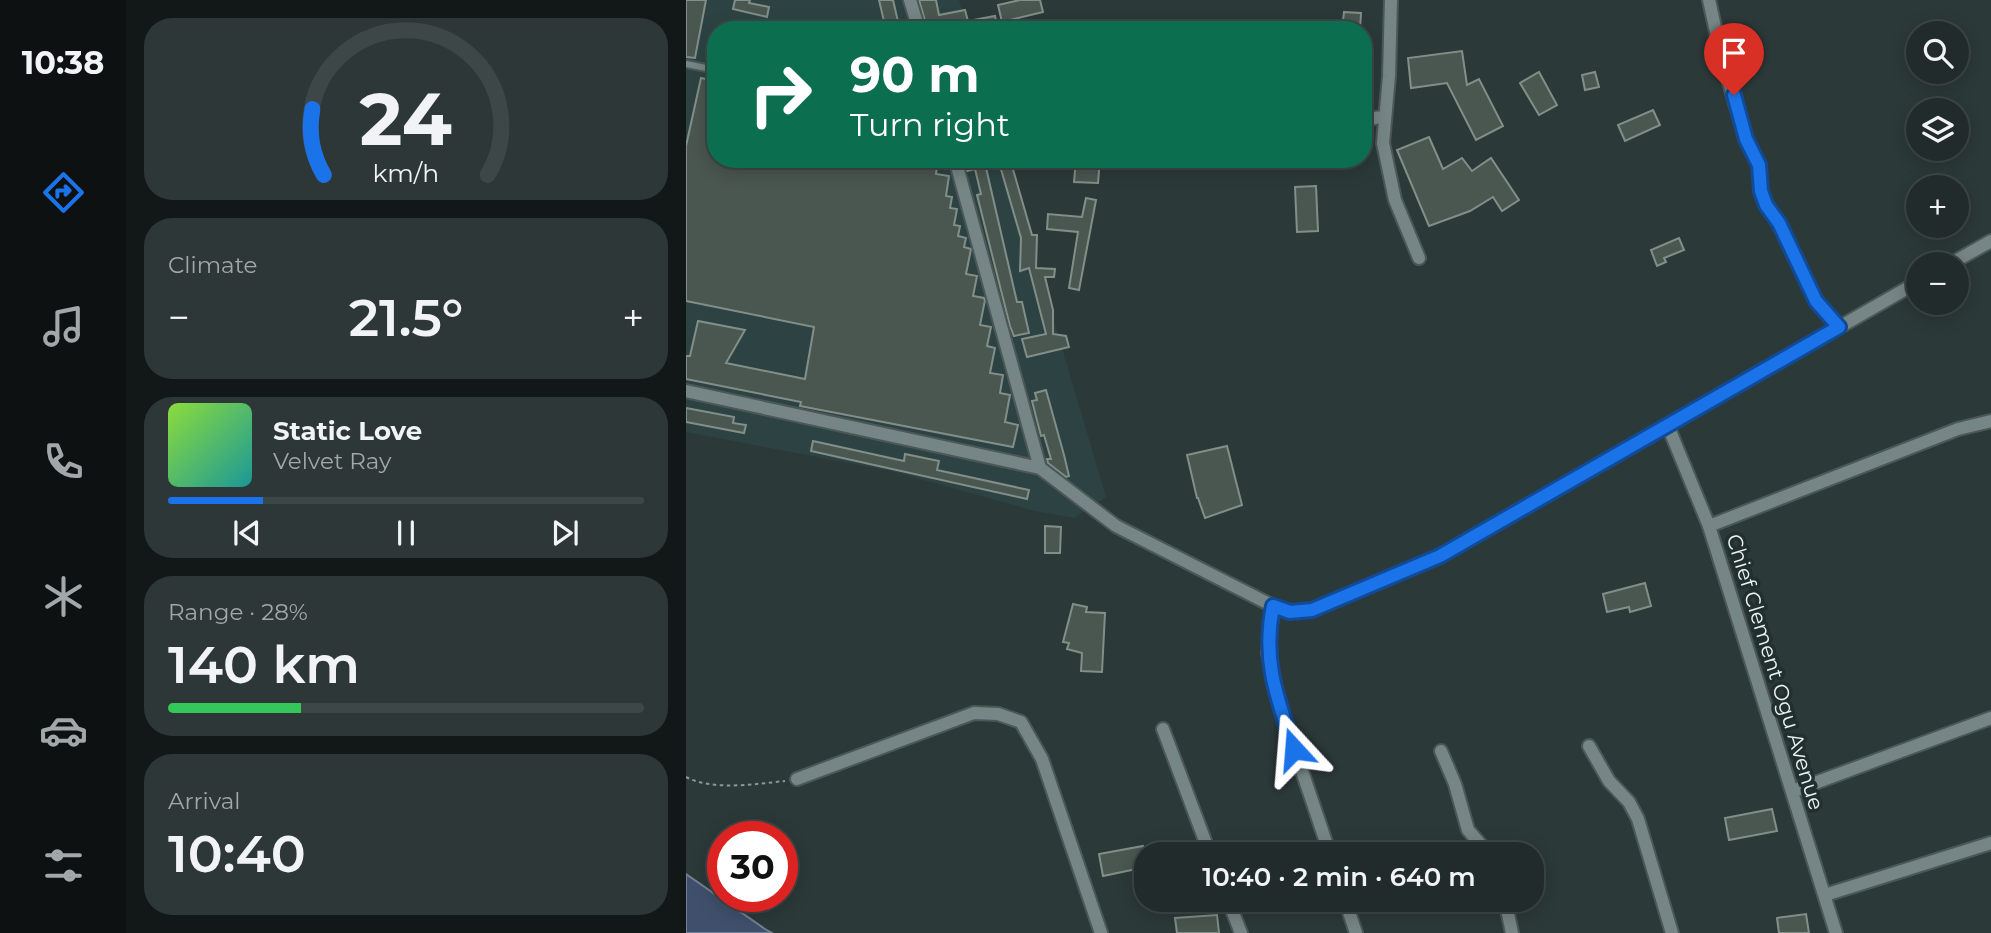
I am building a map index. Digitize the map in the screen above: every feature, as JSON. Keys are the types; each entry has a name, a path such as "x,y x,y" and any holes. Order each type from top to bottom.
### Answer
{"street":[{"path":"910,0 916,21"},
{"path":"1391,0 1383,143 1395,200 1419,258"},
{"path":"1709,0 1722,59 1746,139 1759,165 1761,191 1766,205 1779,223 1816,301 1839,327"},
{"path":"1372,118 1385,117"},
{"path":"958,168 1041,468"},
{"path":"1969,253 1991,241"},
{"path":"686,391 1041,468 1116,526 1273,606 1290,612 1312,610 1440,556 1906,289"},
{"path":"1709,526 1958,429 1991,421"},
{"name":"Chief Clement Ogu Avenue","path":"1668,426 1709,526 1836,933"},
{"path":"1273,606 1268,653 1277,697 1326,842"},
{"path":"797,779 974,713 998,714 1021,722 1042,759 1101,933"},
{"path":"1793,791 1991,718"},
{"path":"1163,729 1205,842"},
{"path":"1589,746 1609,781 1629,802 1638,819 1672,933"},
{"path":"1441,751 1455,784 1468,830 1478,842"},
{"path":"1825,895 1991,843"},
{"path":"1233,912 1241,933"},
{"path":"1349,912 1356,933"},
{"path":"1508,912 1512,933"}],"lane":[{"path":"686,64 707,68"}],"path":[{"path":"686,777 693,781 738,786 797,779"}],"shaded area":[{"path":"686,0 959,0 965,21 707,21 707,168 1009,168 1106,497 1074,518 1035,511 891,471 686,432"}],"water":[{"path":"686,874 707,889 707,912 741,912 772,933 686,933"}],"building":[{"path":"686,0 706,0 695,58 686,57"},
{"path":"735,0 750,0 749,3 769,7 767,17 733,9"},
{"path":"879,0 893,0 898,21 884,21"},
{"path":"919,0 936,0 939,15 965,10 968,21 925,21"},
{"path":"1020,0 1040,0 1043,12 1002,21 998,5"},
{"path":"1344,12 1361,13 1361,21 1343,21"},
{"path":"995,16 996,21 968,21"},
{"path":"1462,51 1467,85 1479,79 1503,126 1476,140 1447,83 1411,88 1408,58"},
{"path":"1539,72 1557,105 1539,115 1520,83"},
{"path":"1595,72 1599,87 1585,90 1582,75"},
{"path":"701,78 707,79 707,168 937,168 936,174 949,176 946,196 952,197 950,208 957,209 954,225 960,226 958,236 966,238 964,247 971,249 966,274 977,276 973,296 985,300 980,325 991,327 987,346 995,348 990,373 1003,375 1000,393 1010,395 1005,422 1018,425 1013,447 800,406 801,402 686,379 686,356 690,356 698,321 745,330 726,363 805,379 814,327 686,301 686,146"},
{"path":"1653,110 1660,125 1625,141 1618,125"},
{"path":"1429,137 1443,169 1462,158 1472,171 1491,158 1519,200 1502,211 1493,197 1470,211 1429,226 1397,150"},
{"path":"966,168 986,168 1017,302 1022,302 1029,333 1014,336 1010,326 977,195 981,194 975,169 967,171"},
{"path":"1001,168 1013,168 1032,235 1037,235 1036,268 1055,269 1054,277 1045,277 1053,310 1053,334 1066,336 1069,347 1027,357 1022,339 1046,334 1029,268 1020,271 1021,238"},
{"path":"1075,168 1099,168 1098,183 1074,182"},
{"path":"1316,186 1318,231 1297,232 1295,187"},
{"path":"1086,198 1096,200 1079,290 1069,288 1078,232 1047,229 1048,214 1082,217"},
{"path":"1679,238 1684,250 1664,258 1666,262 1657,266 1651,250"},
{"path":"1046,390 1069,476 1066,477 1048,463 1047,459 1051,459 1044,435 1041,436 1032,401 1037,400 1035,393"},
{"path":"686,408 734,417 733,423 746,425 744,433 686,422"},
{"path":"813,441 904,461 905,454 939,461 937,470 1029,490 1027,499 811,451"},
{"path":"1227,446 1242,505 1205,518 1197,498 1187,455"},
{"path":"1045,526 1061,527 1060,553 1045,553"},
{"path":"1645,583 1651,606 1630,612 1629,607 1607,612 1603,594"},
{"path":"1073,604 1087,607 1086,612 1105,613 1102,672 1081,671 1082,653 1067,649 1069,643 1063,642"},
{"path":"1772,809 1777,831 1729,840 1725,818"},
{"path":"1134,848 1134,870 1103,876 1099,854"},
{"path":"1806,914 1809,933 1779,933 1777,918"},
{"path":"1217,915 1219,933 1177,933 1175,918"}],"route":[{"path":"1294,749 1277,697 1268,653 1273,606 1290,612 1312,610 1440,556 1839,327 1816,301 1788,247 1779,223 1766,205 1761,191 1759,165 1749,148 1734,95"}]}
